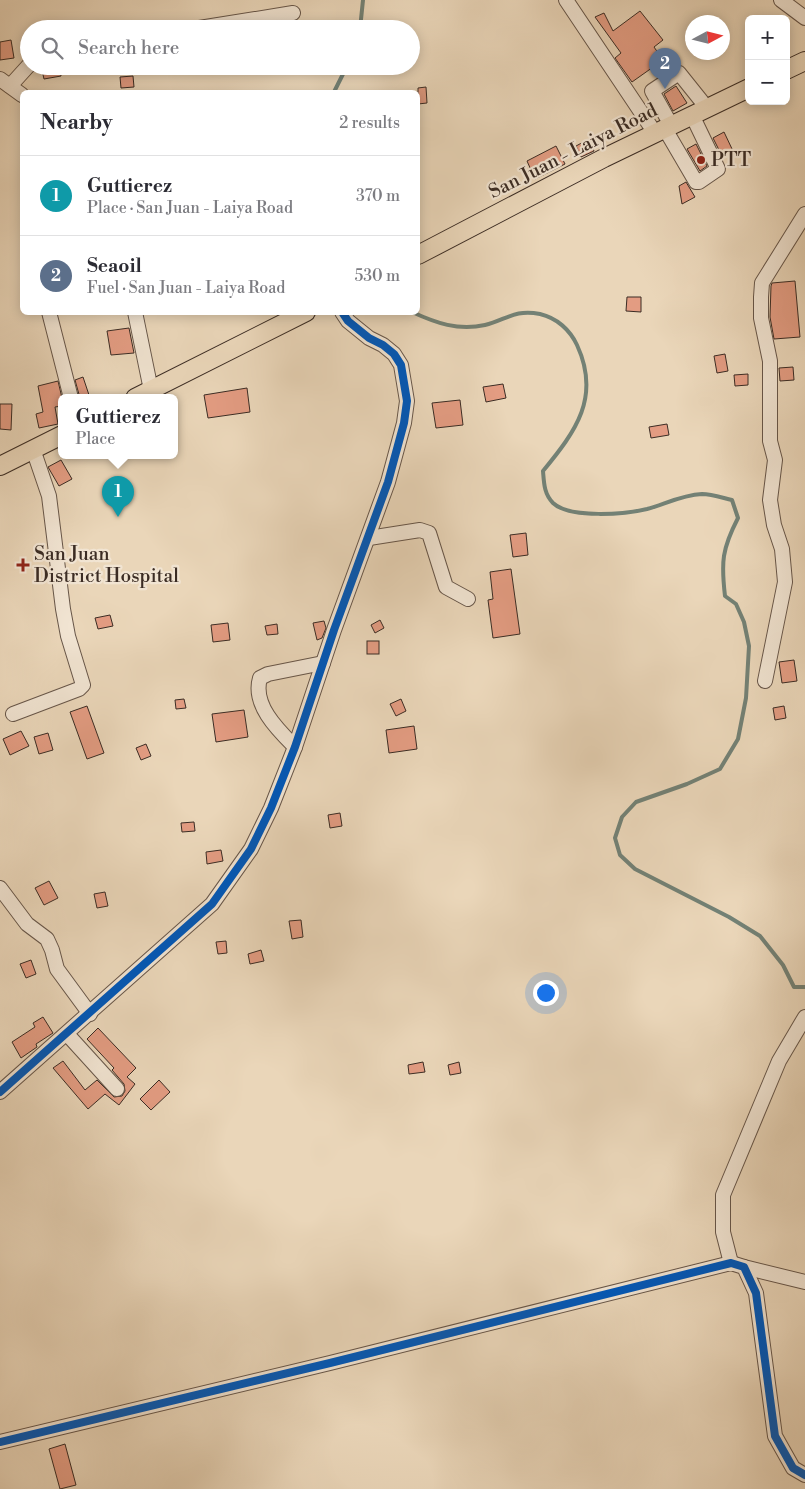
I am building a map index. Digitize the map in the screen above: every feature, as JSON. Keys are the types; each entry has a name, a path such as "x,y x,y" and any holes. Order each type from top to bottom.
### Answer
{"main road":[{"path":"790,68 805,60"},
{"name":"San Juan - Laiya Road","path":"420,254 664,129 745,90"},
{"path":"143,394 300,315"},
{"path":"0,466 58,437"}],"street":[{"path":"566,0 664,129 696,182 699,182 718,169 700,111 679,73 652,91 664,129"},
{"path":"782,0 805,18"},
{"path":"249,20 293,13"},
{"path":"20,71 5,82 20,93"},
{"path":"765,680 785,582 782,549 774,525 770,500 775,460 770,441 770,361 762,318 761,290 762,283 805,214"},
{"path":"50,315 70,394"},
{"path":"136,315 151,390"},
{"path":"0,1092 212,904 251,849 271,808 295,747 369,538 388,482 404,422 407,400 401,365 394,354 383,344 368,338 348,321 344,315"},
{"path":"13,714 79,689 83,685 66,627 48,496 33,449"},
{"path":"369,538 420,530 429,533 446,587 468,599"},
{"path":"295,747 270,719 259,698 260,678 268,674 324,663"},
{"path":"0,888 26,924 47,939 57,969 90,1014"},
{"path":"805,1017 779,1061 723,1195 723,1232 738,1265 756,1293 775,1436 793,1468 805,1475"},
{"path":"67,1034 117,1089"},
{"path":"0,1442 738,1265 805,1282"}],"building":[{"path":"640,11 663,40 654,47 663,60 632,82 615,58 621,53 595,17 604,13 613,31"},
{"path":"11,40 14,58 0,60 0,42"},
{"path":"43,75 61,75 61,76 44,79"},
{"path":"133,76 134,87 121,88 120,77"},
{"path":"676,86 687,103 673,111 664,94"},
{"path":"426,87 427,103 420,104 420,90 418,88"},
{"path":"724,132 733,151 722,156 713,138"},
{"path":"589,139 594,151 581,157 576,146"},
{"path":"696,144 707,166 700,171 687,149"},
{"path":"556,146 565,164 535,179 527,161"},
{"path":"686,182 695,197 682,204 679,186"},
{"path":"795,281 800,337 774,339 770,317 772,283"},
{"path":"627,297 641,297 641,312 626,311"},
{"path":"129,328 134,353 111,355 107,331"},
{"path":"725,354 728,371 717,373 714,356"},
{"path":"793,367 794,380 780,381 779,368"},
{"path":"748,374 748,385 735,386 734,375"},
{"path":"83,377 89,394 79,394 75,380"},
{"path":"58,381 61,394 58,394 58,407 55,407 58,424 39,428 36,414 43,412 38,386"},
{"path":"503,384 506,398 486,402 483,387"},
{"path":"247,388 250,412 208,418 204,395"},
{"path":"460,400 463,425 436,428 432,403"},
{"path":"0,404 12,404 11,430 0,429"},
{"path":"667,424 669,435 651,438 649,427"},
{"path":"61,460 72,479 59,486 48,467"},
{"path":"526,533 528,555 513,557 510,535"},
{"path":"511,569 520,634 493,638 488,600 493,599 490,572"},
{"path":"110,615 113,626 98,629 95,618"},
{"path":"380,620 384,628 375,633 371,625"},
{"path":"324,621 326,628 322,638 317,640 313,623"},
{"path":"228,623 230,640 213,642 211,625"},
{"path":"277,624 278,634 267,635 265,626"},
{"path":"367,641 379,641 379,654 367,654"},
{"path":"794,660 797,681 782,683 779,662"},
{"path":"184,699 186,708 176,709 175,700"},
{"path":"401,699 406,711 396,716 390,704"},
{"path":"87,706 104,753 87,759 70,712"},
{"path":"784,706 786,718 775,720 773,708"},
{"path":"244,710 248,737 216,742 212,714"},
{"path":"414,726 417,749 389,753 386,730"},
{"path":"21,731 29,746 10,755 3,739"},
{"path":"48,733 53,750 39,754 34,737"},
{"path":"146,744 151,756 141,760 136,748"},
{"path":"340,813 342,826 330,828 328,815"},
{"path":"194,822 195,831 182,832 181,823"},
{"path":"221,850 223,861 207,864 206,852"},
{"path":"49,881 58,898 44,905 35,888"},
{"path":"105,892 108,906 97,908 94,894"},
{"path":"301,920 303,937 292,939 289,921"},
{"path":"226,941 227,953 218,954 216,942"},
{"path":"261,950 264,961 250,964 248,954"},
{"path":"31,960 36,974 26,978 20,964"},
{"path":"43,1017 53,1033 36,1044 37,1047 21,1058 12,1042 35,1027 33,1023"},
{"path":"98,1028 136,1068 127,1077 135,1084 119,1105 105,1094 88,1109 53,1068 63,1061 85,1090 97,1080 114,1097 122,1096 125,1091 124,1084 112,1070 114,1068 87,1039"},
{"path":"423,1062 425,1072 409,1074 408,1065"},
{"path":"459,1062 461,1073 450,1075 448,1065"},
{"path":"159,1080 170,1092 151,1110 140,1099"},
{"path":"65,1444 76,1485 60,1489 49,1449"}],"waterway":[{"path":"361,20 363,0"},
{"path":"335,90 342,75"},
{"path":"419,315 447,325 475,327 517,314 540,314 552,318 571,334 584,364 585,397 575,427 566,442 543,471 548,496 553,503 561,508 585,513 613,514 647,509 681,498 702,494 732,500 738,518 729,538 724,556 725,596 736,604 744,622 749,646 746,698 738,739 720,769 687,784 636,802 622,817 615,838 620,855 635,869 729,917 760,936 783,965 794,987 805,987"}],"cycle path":[{"path":"0,1092 212,904 251,849 271,808 295,747 334,630 388,482 404,423 407,401 401,365 394,354 383,345 369,338 348,321 344,315"},
{"path":"0,1442 330,1363 731,1263 744,1267 756,1293 775,1436 793,1468 805,1475"}],"place":[{"name":"Seaoil","path":"665,89"},
{"name":"PTT","path":"701,160"},
{"name":"Guttierez","path":"118,517"},
{"name":"San Juan District Hospital","path":"23,565"}]}
